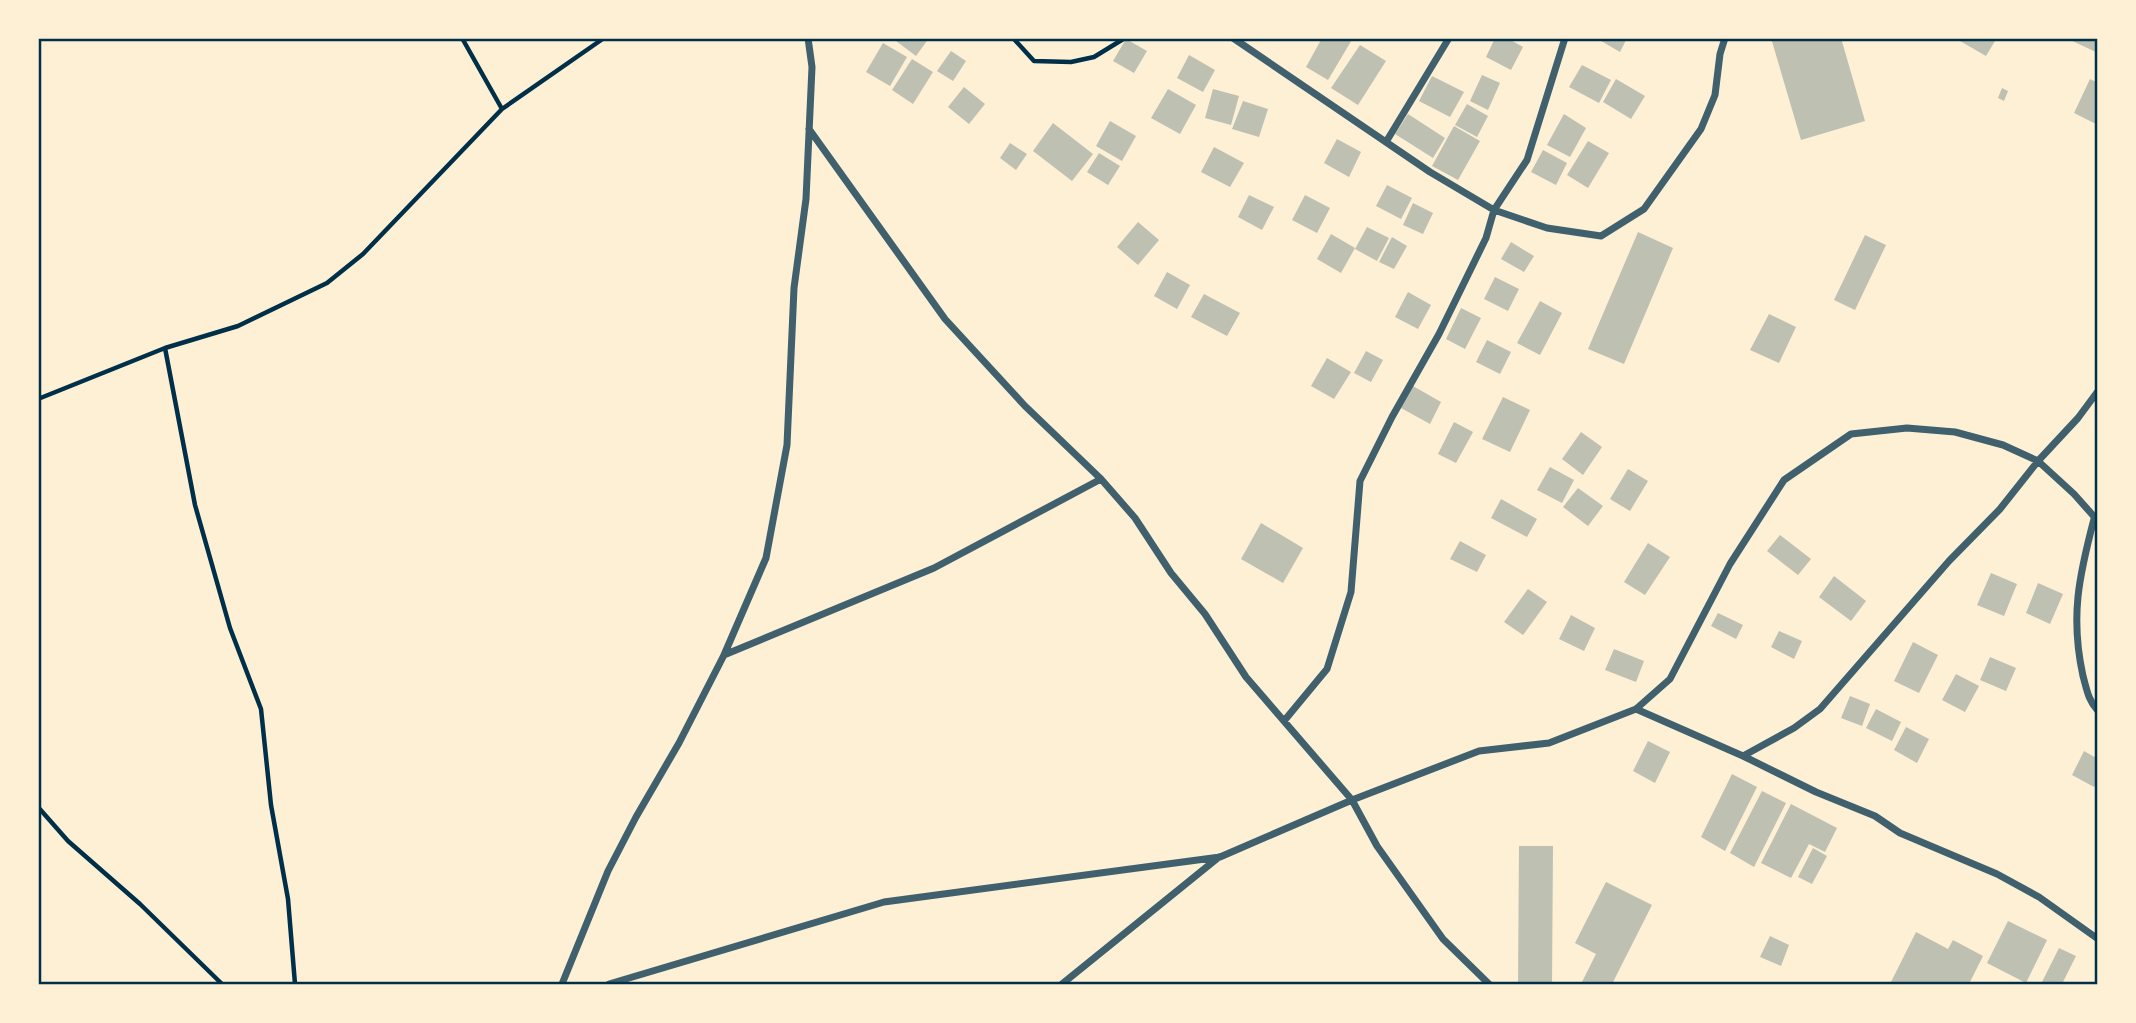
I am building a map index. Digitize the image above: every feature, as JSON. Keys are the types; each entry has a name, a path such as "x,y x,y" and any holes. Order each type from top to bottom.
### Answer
{"street":[{"path":"562,985 608,871 724,655 766,558 787,445 794,288 806,199 812,66 808,38"},
{"path":"1233,38 1430,172 1494,210 1547,228 1601,236 1644,209 1701,129 1715,95 1720,54 1725,38"},
{"path":"1386,142 1449,38"},
{"path":"1284,721 1327,668 1351,593 1360,481 1392,416 1439,334 1486,237 1494,210 1527,160 1565,38"},
{"path":"809,129 945,319 1024,406 1101,479 1135,518 1171,573 1205,614 1246,677 1352,800 1377,846 1443,939 1489,985"},
{"path":"1743,755 1794,728 1820,709 1949,561 2000,509 2098,391"},
{"path":"1062,985 1220,857 1352,800 1479,751 1549,743 1636,709 1670,679 1730,564 1784,480 1851,434 1907,428 1955,432 2003,444 2038,461 2074,494 2096,520 2082,569 2075,614 2080,660 2089,701 2098,711"},
{"path":"724,655 934,568 1101,479"},
{"path":"1636,709 1743,755 1816,792 1875,816 1900,833 1997,874 2039,897 2098,939"},
{"path":"609,985 884,902 1220,857"}],"path":[{"path":"462,38 502,109"},
{"path":"38,399 165,348 238,326 327,283 363,254 502,109 604,38"},
{"path":"1013,38 1034,61 1071,62 1094,57 1125,38"},
{"path":"165,348 195,505 230,628 261,709 271,805 288,899 295,985"},
{"path":"38,807 68,841 140,904 222,985"}],"building":[{"path":"892,38 929,38 916,56"},
{"path":"1322,38 1353,38 1328,80 1306,67"},
{"path":"1495,38 1507,38 1523,47 1511,70 1486,57"},
{"path":"1596,38 1627,38 1620,52"},
{"path":"1771,38 1841,38 1865,121 1801,140"},
{"path":"1961,38 1991,38 1995,41 1986,56 1960,41"},
{"path":"2066,38 2098,38 2098,53"},
{"path":"1126,39 1147,51 1134,73 1113,61"},
{"path":"883,43 907,57 890,86 866,72"},
{"path":"1360,45 1386,61 1358,105 1331,88"},
{"path":"951,51 966,61 953,81 937,71"},
{"path":"1189,55 1215,70 1203,92 1177,78"},
{"path":"912,59 933,72 913,104 892,90"},
{"path":"1582,65 1611,80 1599,103 1569,87"},
{"path":"1482,75 1500,83 1488,110 1470,101"},
{"path":"1432,76 1464,92 1450,117 1419,101"},
{"path":"1616,79 1645,96 1631,119 1603,102"},
{"path":"2090,79 2098,83 2098,125 2074,113"},
{"path":"964,87 985,104 969,124 948,107"},
{"path":"2002,88 2008,91 2004,101 1998,98"},
{"path":"1168,89 1196,105 1180,134 1151,118"},
{"path":"1213,89 1239,96 1231,125 1205,118"},
{"path":"1243,101 1268,109 1259,137 1232,129"},
{"path":"1467,104 1488,116 1477,137 1455,125"},
{"path":"1408,114 1445,138 1433,158 1395,134"},
{"path":"1564,114 1586,128 1570,157 1547,145"},
{"path":"1110,121 1136,136 1122,161 1096,146"},
{"path":"1053,123 1093,154 1072,181 1033,151"},
{"path":"1454,126 1480,141 1458,180 1432,166"},
{"path":"1337,139 1361,152 1349,177 1324,163"},
{"path":"1588,141 1609,153 1588,188 1567,175"},
{"path":"1010,143 1027,154 1016,170 1000,158"},
{"path":"1214,147 1244,163 1230,187 1201,172"},
{"path":"1543,150 1567,163 1556,185 1531,172"},
{"path":"1099,153 1120,166 1108,185 1087,172"},
{"path":"1387,185 1412,198 1401,219 1376,206"},
{"path":"1249,195 1274,207 1262,230 1238,217"},
{"path":"1305,195 1330,208 1317,233 1292,220"},
{"path":"1413,203 1433,213 1423,234 1403,225"},
{"path":"1138,222 1159,240 1138,265 1117,247"},
{"path":"1367,227 1389,238 1377,261 1355,249"},
{"path":"1638,232 1673,248 1624,364 1588,349"},
{"path":"1331,234 1355,248 1341,273 1317,259"},
{"path":"1865,235 1886,245 1855,310 1834,300"},
{"path":"1392,237 1407,246 1394,269 1379,262"},
{"path":"1511,242 1534,256 1524,272 1501,259"},
{"path":"1167,272 1190,285 1177,309 1154,296"},
{"path":"1495,277 1519,289 1508,311 1484,299"},
{"path":"1408,292 1431,305 1418,329 1395,317"},
{"path":"1204,294 1240,313 1227,336 1191,317"},
{"path":"1540,301 1562,313 1540,355 1517,343"},
{"path":"1461,308 1481,318 1465,349 1446,339"},
{"path":"1769,314 1796,327 1779,363 1750,350"},
{"path":"1487,340 1511,352 1500,374 1476,362"},
{"path":"1366,351 1383,360 1371,382 1354,373"},
{"path":"1327,358 1351,372 1334,399 1311,386"},
{"path":"1413,386 1441,402 1430,424 1401,408"},
{"path":"1503,397 1530,410 1510,452 1482,439"},
{"path":"1454,422 1473,432 1456,463 1438,454"},
{"path":"1581,432 1602,447 1583,475 1562,459"},
{"path":"1550,467 1574,480 1562,503 1537,490"},
{"path":"1628,469 1648,481 1630,511 1610,499"},
{"path":"1578,488 1603,506 1588,526 1563,507"},
{"path":"1501,499 1537,519 1527,537 1491,518"},
{"path":"1261,523 1303,548 1283,583 1241,559"},
{"path":"1780,535 1811,559 1798,575 1767,551"},
{"path":"1460,541 1486,555 1477,572 1450,559"},
{"path":"1648,543 1670,557 1645,595 1624,582"},
{"path":"1991,573 2017,584 2004,616 1977,605"},
{"path":"1834,576 1866,601 1851,621 1819,597"},
{"path":"2038,583 2063,594 2050,624 2026,613"},
{"path":"1528,589 1547,602 1523,635 1504,622"},
{"path":"1718,613 1743,625 1736,639 1711,626"},
{"path":"1571,615 1595,628 1584,651 1559,639"},
{"path":"1779,631 1802,641 1794,659 1771,647"},
{"path":"1913,642 1938,655 1919,693 1894,681"},
{"path":"1614,649 1644,661 1636,682 1605,670"},
{"path":"1990,657 2016,668 2006,691 1980,680"},
{"path":"1956,674 1979,686 1965,712 1942,700"},
{"path":"1850,696 1870,704 1862,726 1841,718"},
{"path":"1876,709 1901,722 1892,741 1866,728"},
{"path":"1906,727 1929,739 1917,763 1894,750"},
{"path":"1648,741 1670,752 1655,783 1633,771"},
{"path":"2084,751 2098,759 2098,781 2094,787 2072,775"},
{"path":"1732,774 1757,787 1725,851 1701,837"},
{"path":"1762,791 1786,803 1754,867 1730,853"},
{"path":"1791,804 1837,828 1825,852 1809,844 1791,878 1761,863"},
{"path":"1519,846 1553,846 1552,984 1518,984"},
{"path":"1813,848 1827,856 1812,884 1798,877"},
{"path":"1606,882 1652,905 1612,984 1581,984 1596,954 1575,943"},
{"path":"2008,921 2047,940 2026,983 1987,963"},
{"path":"1916,932 1948,949 1953,940 1983,956 1969,984 1890,984"},
{"path":"1770,936 1789,945 1781,966 1760,957"},
{"path":"2059,948 2076,956 2062,984 2041,984"}]}
